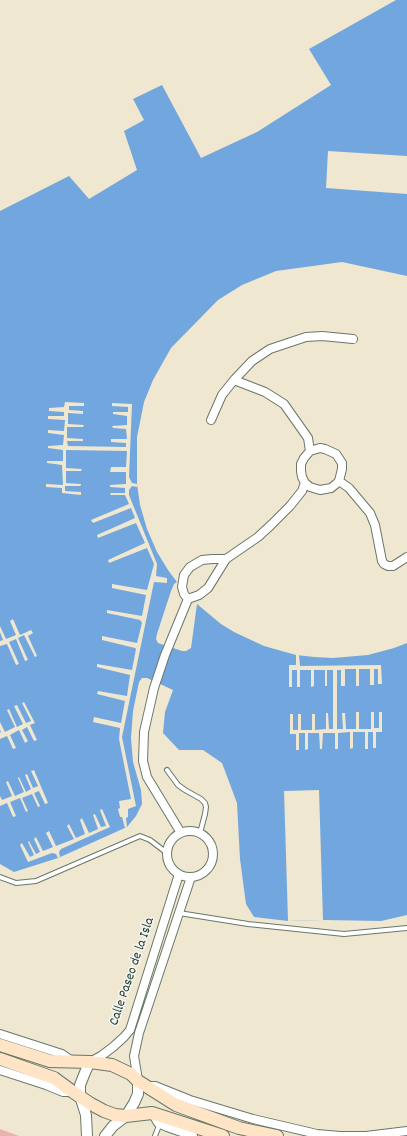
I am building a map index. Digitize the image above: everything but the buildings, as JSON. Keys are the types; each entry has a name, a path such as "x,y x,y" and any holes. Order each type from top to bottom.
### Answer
{"main road":[{"path":"0,1045 50,1062 90,1062 112,1065 130,1074 142,1084 176,1105 239,1128 277,1136"},
{"path":"0,1059 54,1078 91,1104 115,1115 126,1116 152,1113 223,1136"}],"street":[{"path":"211,420 222,396 234,380 252,361 270,349 306,337 322,336 353,339"},
{"path":"234,380 265,392 284,404 308,438 310,451"},
{"path":"320,448 336,454 342,463 339,481 331,488 320,490 315,489 305,483 300,471 304,458 310,451 320,448"},
{"path":"339,481 349,488 370,513 375,525 382,561 384,564 393,566 407,557"},
{"path":"181,833 147,777 143,761 144,732 154,688 169,644 188,599 199,595 208,588 226,559 258,537 271,525 290,506 302,491 305,483"},
{"path":"188,599 184,594 182,587 184,575 190,567 202,560 226,559"},
{"path":"188,831 200,833 208,839 212,846 212,860 209,867 198,876 191,877 179,874 170,865 168,859 171,841 181,833 188,831"},
{"name":"Calle Paseo de la Isla","path":"90,1062 113,1047 130,1030 179,874"},
{"name":"Calle Paseo de la Isla","path":"142,1084 134,1056 139,1033 191,877"},
{"path":"130,1030 139,1033"},
{"path":"0,1034 62,1054 74,1063"},
{"path":"86,1136 86,1115 77,1094 90,1062"},
{"path":"0,1070 63,1092 77,1094"},
{"path":"105,1136 113,1126 126,1116 136,1100 142,1084 155,1086 190,1100 253,1119 317,1134 366,1136 407,1131"},
{"path":"152,1113 160,1123 167,1127 193,1136"}],"lane":[{"path":"167,770 178,784 205,803 205,814 200,833"},
{"path":"0,877 16,883 36,881 140,836 150,840 168,853"},
{"path":"178,913 248,924 344,934 407,928"},
{"path":"155,1136 160,1123"}],"water":[{"path":"396,0 407,0 407,276 342,262 276,271 242,285 218,300 171,348 153,380 144,402 137,437 137,484 140,505 147,529 157,552 177,582 174,584 171,591 157,634 156,639 158,643 182,651 186,651 191,648 197,604 221,624 234,632 264,646 296,655 333,658 368,655 407,643 407,915 381,921 288,921 254,917 246,904 240,859 237,803 222,763 203,750 179,750 163,733 165,712 173,690 147,678 142,678 139,682 133,711 131,738 133,762 141,790 142,804 136,816 127,827 58,858 14,872 0,864 0,211 69,176 89,199 137,170 124,131 144,120 133,99 162,85 201,158 257,132 331,85 309,49"}],"pier":[{"path":"328,151 407,156 407,194 326,188"},
{"path":"65,402 84,403 84,406 69,406 69,410 83,411 83,414 68,413 68,424 84,425 83,427 67,427 67,438 83,439 83,441 67,441 68,446 126,447 126,443 111,442 111,439 127,439 126,429 113,428 112,426 127,425 127,416 113,414 113,412 128,412 128,407 112,406 112,403 132,404 129,477 132,483 137,484 137,487 132,486 129,490 129,495 157,564 156,576 167,578 167,583 154,582 122,737 136,806 128,809 128,817 126,818 127,827 125,828 118,809 120,808 119,801 131,799 119,739 120,728 93,722 94,717 121,723 125,701 97,694 98,691 127,696 130,675 97,667 97,664 132,670 136,649 102,640 102,636 137,643 142,623 140,620 107,613 107,610 142,616 146,595 112,588 112,584 147,590 154,564 147,548 109,563 108,560 145,543 136,523 98,538 97,535 135,518 131,508 93,523 91,520 129,504 125,495 110,495 111,493 125,493 125,488 110,487 110,485 126,484 126,472 110,472 111,467 126,467 127,451 66,450 66,468 82,469 81,471 66,471 66,483 81,485 65,486 65,491 81,492 81,495 62,493 62,488 46,487 46,484 63,485 62,465 47,463 47,461 63,461 63,450 48,448 48,446 63,445 64,435 48,433 48,430 64,431 65,420 48,419 48,416 64,416 64,412 49,411 49,408 64,407"},
{"path":"13,619 20,635 31,630 33,633 28,636 37,656 35,657 24,635 18,638 28,660 25,661 16,639 9,642 19,664 16,665 7,644 0,646 0,641 3,640 0,632 0,626 6,639 16,635 10,621"},
{"path":"296,655 299,655 300,666 381,665 382,684 378,684 378,669 374,669 374,685 370,685 370,669 359,669 359,686 356,686 356,669 345,669 345,686 341,686 341,670 337,670 337,729 343,729 342,713 345,713 346,729 356,729 356,712 359,712 359,729 371,729 371,712 374,712 374,728 379,728 379,712 382,712 382,732 376,732 376,748 373,748 373,732 368,732 368,749 365,749 365,732 353,732 353,748 350,749 350,732 338,733 338,749 335,749 335,733 323,733 322,749 320,749 319,733 308,733 308,749 305,750 305,733 299,733 299,750 296,750 296,734 290,734 290,714 293,714 293,730 298,730 298,714 301,714 301,730 312,730 312,714 315,714 315,730 326,729 326,713 328,713 329,729 333,729 333,670 327,670 327,686 325,686 325,670 314,670 314,686 311,687 311,670 300,670 300,687 297,687 297,670 292,670 292,687 289,687 289,665 296,665"},
{"path":"24,702 35,723 30,725 37,740 34,741 27,727 22,730 28,741 25,743 19,730 10,735 16,748 13,749 7,736 0,739 0,722 5,732 15,727 7,710 9,709 17,727 23,724 14,706 17,705 26,723 31,721 22,703"},
{"path":"34,770 48,803 45,804 39,791 34,793 40,806 38,807 32,794 22,798 28,811 26,812 20,798 10,802 16,816 13,817 7,803 0,806 0,796 2,800 12,796 6,782 8,781 15,796 24,792 18,778 19,777 26,792 31,789 25,775 27,774 33,788 38,786 31,771"},
{"path":"319,790 323,920 288,921 284,791"},
{"path":"102,809 110,827 61,849 59,852 60,857 58,858 56,854 52,853 28,862 20,845 22,843 30,857 34,855 28,842 29,841 36,854 40,852 34,839 36,837 43,851 53,847 46,833 49,831 56,846 74,839 67,826 69,824 76,838 85,834 80,820 82,818 89,833 98,829 93,815 95,814 101,827 106,826 100,810"}]}
